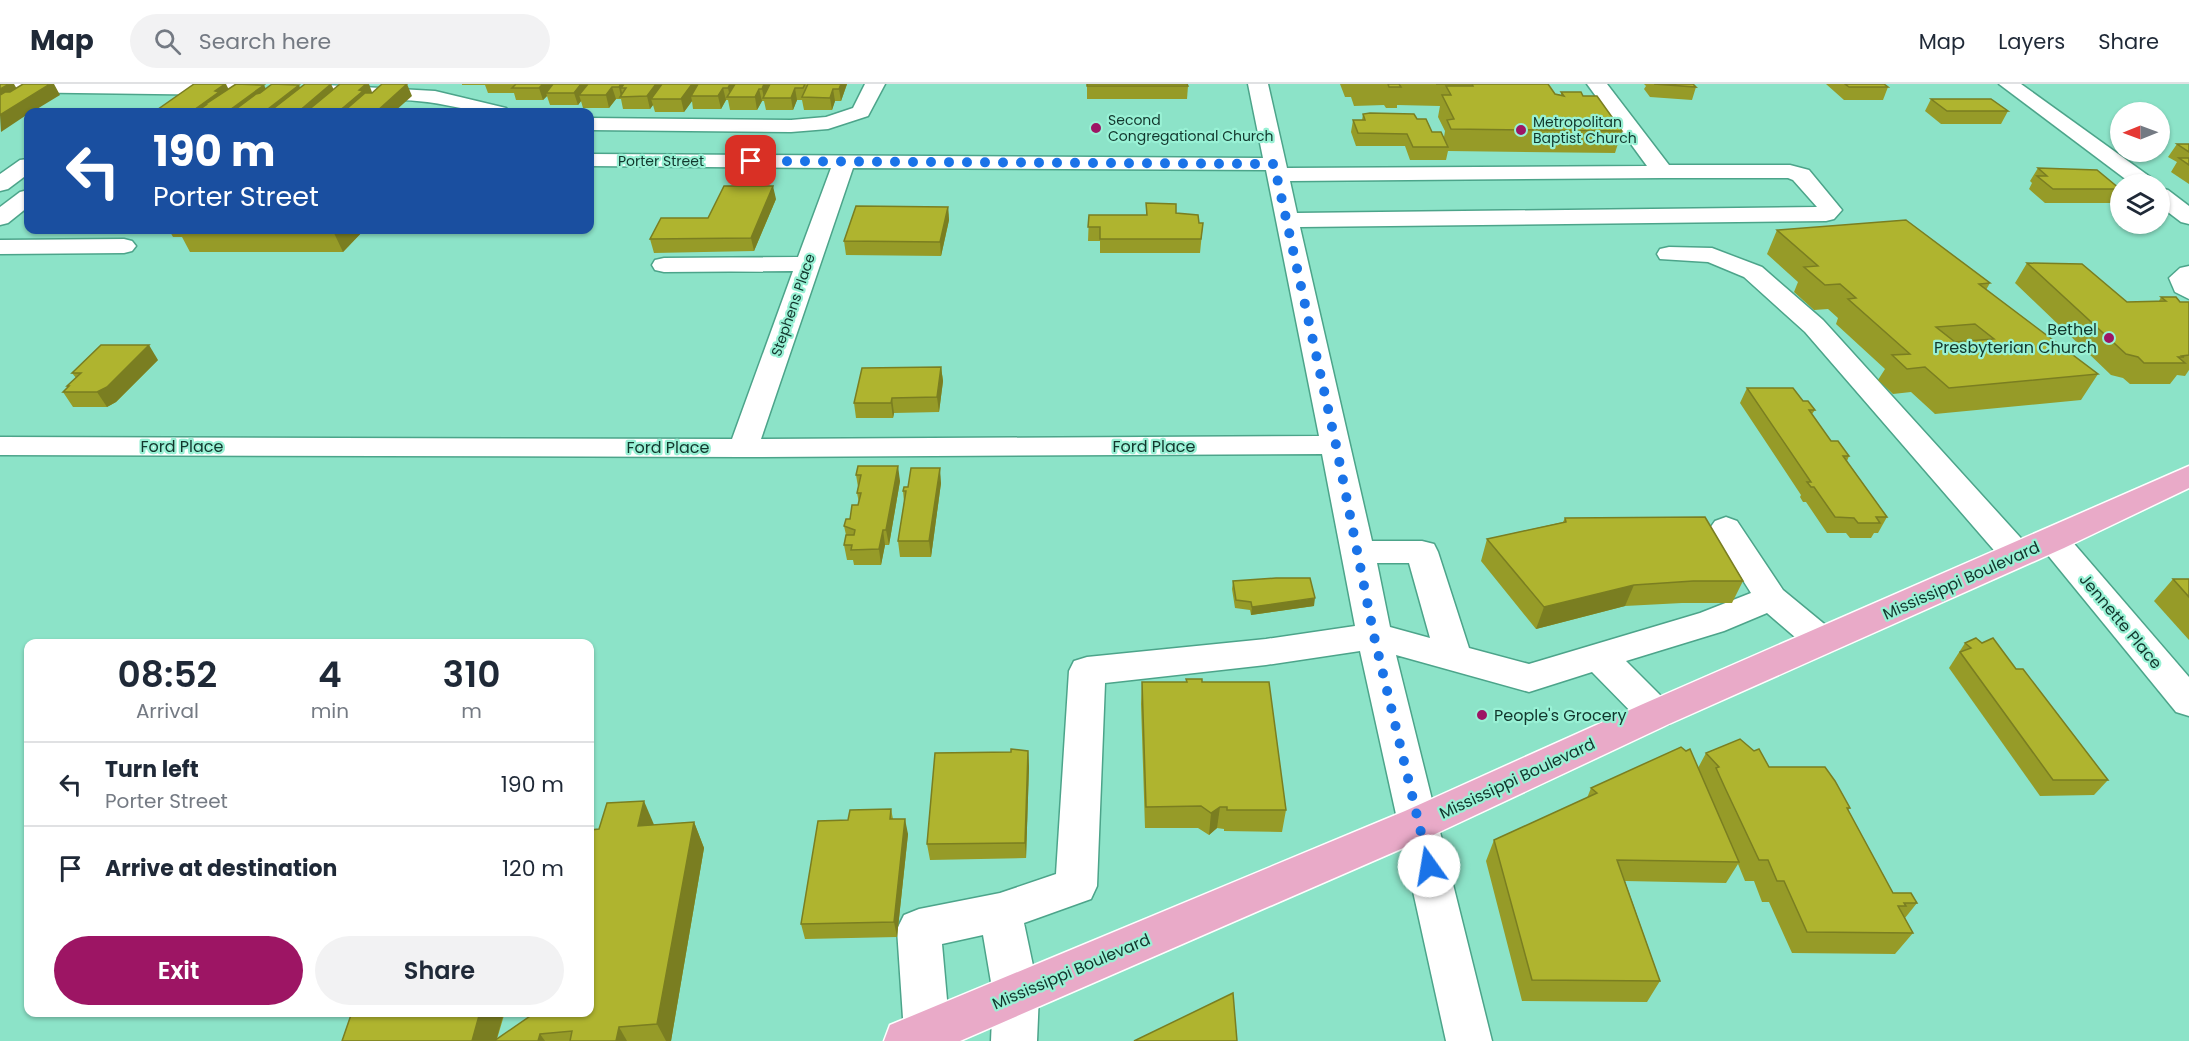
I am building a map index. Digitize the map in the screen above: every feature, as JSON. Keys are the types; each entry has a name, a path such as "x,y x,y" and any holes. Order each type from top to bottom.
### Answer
{"main road":[{"name":"Mississippi Boulevard","path":"917,1037 1419,823 1656,714 2053,540 2189,476"}],"street":[{"path":"594,124 791,126 828,123 861,112 875,84"},
{"path":"1258,84 1336,445 1374,636 1469,1041"},
{"path":"1597,84 1663,172"},
{"path":"2009,84 2131,174"},
{"path":"0,86 144,86 255,90"},
{"path":"114,106 144,86"},
{"path":"322,89 400,92 453,100 484,108"},
{"path":"0,157 24,157"},
{"name":"Porter Street","path":"594,160 1275,170 1790,171 1801,175 1831,210 1826,214 1287,220"},
{"name":"Stephens Place","path":"743,448 844,162"},
{"path":"0,184 24,168"},
{"path":"2170,203 2189,217"},
{"path":"0,247 124,246"},
{"path":"1669,254 1712,255 1753,272 1814,326 2017,555"},
{"path":"664,265 808,264"},
{"path":"2189,273 2181,278 2184,287 2189,291"},
{"name":"Ford Place","path":"0,446 743,448 1336,445"},
{"path":"1726,528 1771,598 1822,641"},
{"name":"Jennette Place","path":"2053,540 2189,702"},
{"path":"1358,552 1422,552 1454,659"},
{"path":"917,1037 919,929 1000,912 1076,886 1087,671 1266,652 1374,636 1529,678 1712,622 1771,598"},
{"path":"1599,656 1656,714"},
{"path":"1000,912 1016,994 1014,1041"}],"building":[{"path":"23,84 50,84 0,115 0,95"},
{"path":"194,84 225,84 215,91 219,92 197,108 160,108"},
{"path":"236,84 264,85 232,108 202,108 206,105 204,105"},
{"path":"272,84 299,85 269,108 237,108"},
{"path":"305,84 331,84 303,108 274,108"},
{"path":"340,84 366,84 359,90 363,91 343,108 311,108"},
{"path":"382,84 407,84 380,108 348,108 365,93 372,93"},
{"path":"516,84 543,84 539,88 512,88"},
{"path":"553,84 581,84 574,93 546,93"},
{"path":"588,84 621,84 619,87 612,87 606,95 579,95"},
{"path":"624,84 656,84 647,96 620,97 626,88 621,88"},
{"path":"662,84 692,84 681,99 651,99"},
{"path":"698,84 730,84 728,88 723,88 718,96 691,96"},
{"path":"735,84 764,84 755,97 727,97"},
{"path":"770,84 805,84 803,88 795,88 791,98 763,98"},
{"path":"808,84 841,84 839,89 833,89 830,98 802,97"},
{"path":"1087,84 1187,84 1188,86 1087,86"},
{"path":"1388,84 1399,84 1401,87 1389,87"},
{"path":"1472,84 1548,84 1555,94 1564,96 1561,92 1581,92 1583,96 1597,96 1622,131 1451,129 1447,120 1454,119 1442,95 1451,95 1446,86 1473,86"},
{"path":"1654,84 1693,84 1696,87"},
{"path":"1845,84 1884,84 1888,87 1849,87"},
{"path":"1931,99 1991,99 2008,111 1947,111"},
{"path":"1363,114 1414,114 1417,119 1426,119 1432,132 1441,132 1448,147 1413,147 1407,134 1358,133 1353,120 1365,120"},
{"path":"2177,144 2189,144 2189,152"},
{"path":"2179,158 2189,158 2189,165"},
{"path":"2038,168 2097,170 2110,181 2110,189 2053,189 2037,176 2047,176"},
{"path":"724,186 773,186 751,238 650,239 661,218 708,218"},
{"path":"1146,203 1176,204 1176,213 1198,215 1199,223 1203,223 1201,239 1100,239 1100,227 1088,227 1089,215 1147,215"},
{"path":"856,206 948,207 940,242 844,241"},
{"path":"1906,220 1990,283 1979,284 2098,374 1949,388 1925,367 1907,369 1892,355 1910,354 1848,299 1856,298 1840,284 1825,285 1804,267 1818,266 1777,230","holes":["1975,324 1994,339 1955,342 1936,327"]},
{"path":"2027,263 2082,264 2127,302 2166,301 2161,297 2176,297 2180,302 2189,302 2189,355 2178,357 2185,363 2144,363 2138,357 2126,354"},
{"path":"101,345 149,345 107,387 97,392 63,392 81,373 72,373"},
{"path":"941,367 937,397 892,398 891,403 854,403 862,368"},
{"path":"1747,388 1793,388 1803,401 1808,401 1815,410 1809,410 1831,441 1838,441 1849,456 1843,456 1887,517 1876,517 1880,523 1858,523 1854,518 1835,517 1814,487 1807,482 1811,482"},
{"path":"858,466 898,466 886,530 883,530 879,549 851,550 852,545 844,545 846,535 854,535 855,530 844,526 846,519 850,519 852,505 858,505 861,493 857,493 861,475 856,475"},
{"path":"911,468 940,468 929,541 898,541 906,491 903,491 904,487 908,487"},
{"path":"1705,517 1743,581 1693,581 1634,585 1544,607 1487,539 1566,522 1565,518"},
{"path":"1310,578 1315,598 1252,607 1251,602 1236,600 1233,581"},
{"path":"2173,579 2189,579 2189,597"},
{"path":"1976,638 1982,643 1993,638 2016,669 2023,669 2108,780 2053,780 1960,652 1971,648 1965,643"},
{"path":"1186,679 1202,679 1202,682 1269,682 1286,810 1227,810 1227,807 1220,807 1211,813 1201,806 1146,807 1142,682 1187,682"},
{"path":"1740,739 1754,751 1759,749 1769,767 1825,767 1850,808 1847,808 1893,893 1911,893 1917,903 1904,903 1906,906 1898,906 1913,933 1807,932 1784,881 1777,881 1768,860 1759,860 1716,768 1719,767 1706,753"},
{"path":"1681,747 1686,751 1690,749 1739,862 1617,860 1660,981 1532,980 1494,840 1597,793 1591,788"},
{"path":"1011,749 1028,751 1025,843 927,844 935,753 1011,752"},
{"path":"644,801 638,826 694,822 657,1024 619,1027 616,1041 570,1041 572,1031 540,1034 538,1041 494,1041 529,1017 594,1017 594,830 599,829 607,803"},
{"path":"891,809 890,819 905,819 894,922 801,924 818,821 848,820 850,810"},
{"path":"1233,993 1237,1041 1134,1041"},
{"path":"350,1017 479,1017 472,1041 342,1041"}],"place":[{"name":"Second Congregational Church","path":"1096,128"},
{"name":"Metropolitan Baptist Church","path":"1521,130"},
{"name":"Bethel Presbyterian Church","path":"2109,338"},
{"name":"People's Grocery","path":"1482,715"}],"route":[{"path":"751,161 1274,164 1336,445 1374,636 1429,866"}]}
